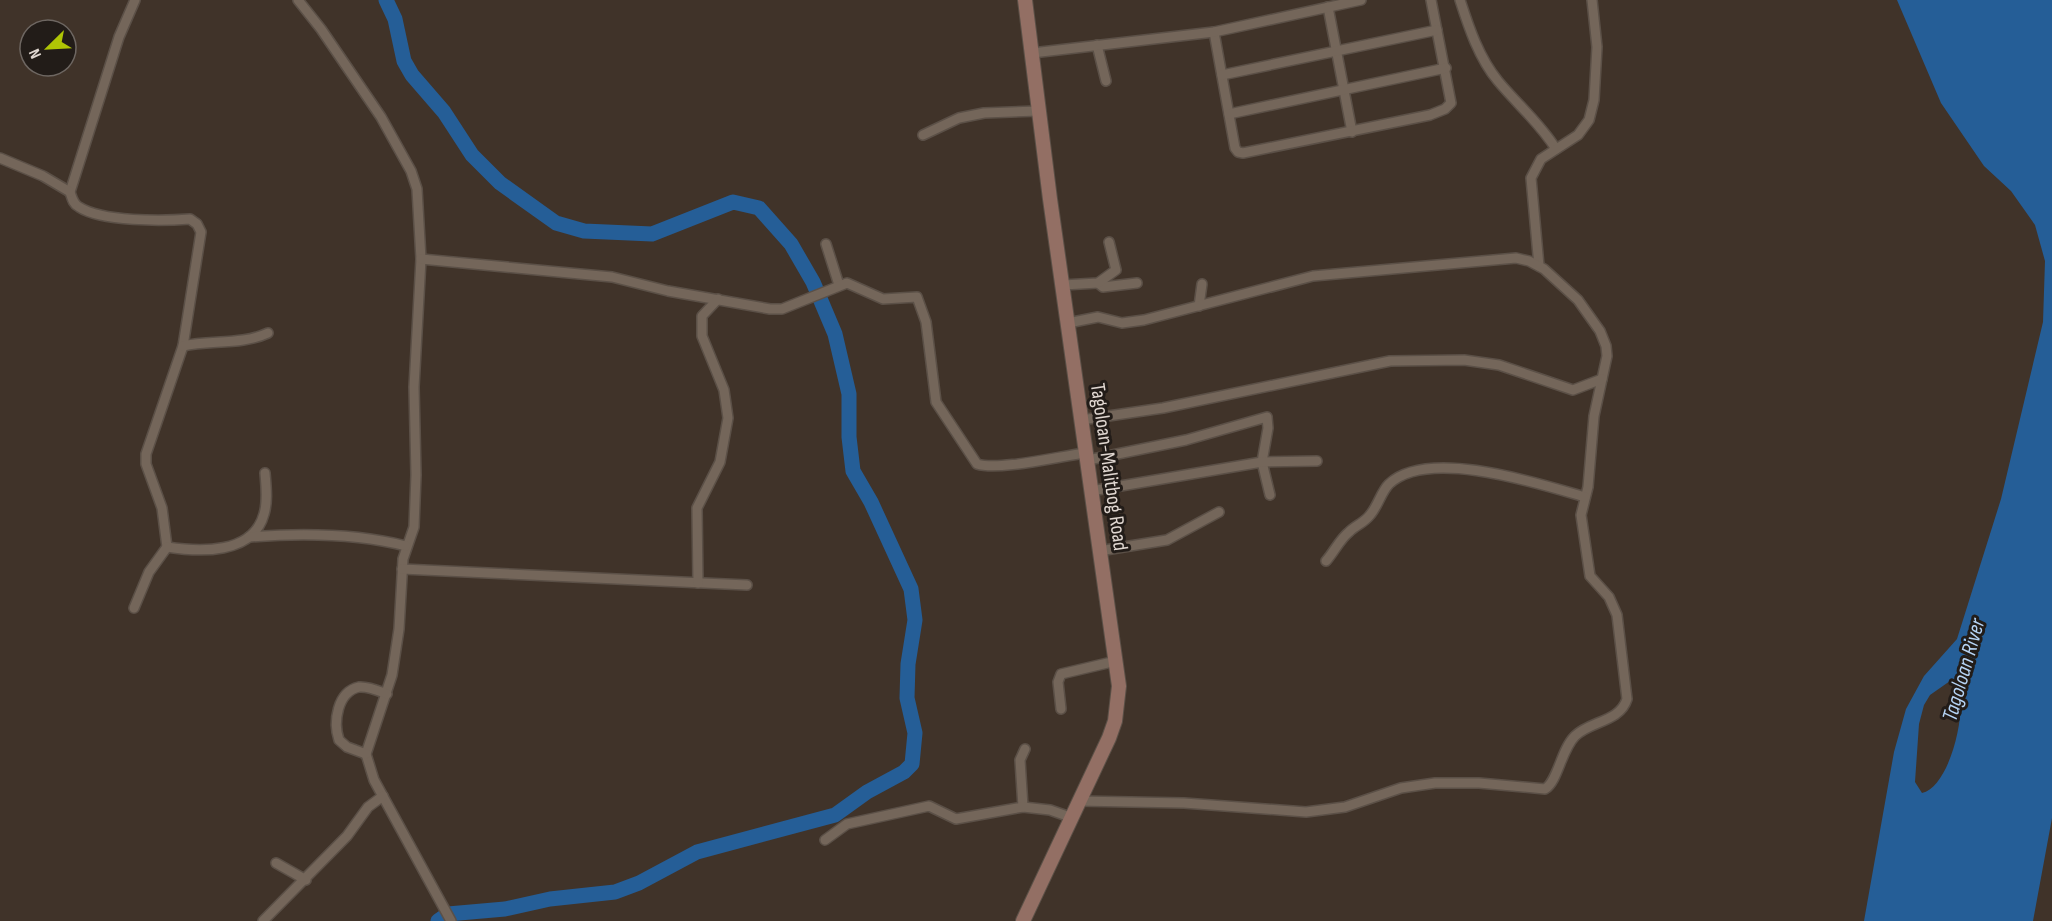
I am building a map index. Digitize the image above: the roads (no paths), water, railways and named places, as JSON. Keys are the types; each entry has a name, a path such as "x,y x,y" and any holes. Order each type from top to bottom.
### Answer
{"main road":[{"name":"Tagoloan-Malitbog Road","path":"1023,921 1115,721 1119,686 1038,111 1026,0"}],"street":[{"path":"70,192 119,37 135,0"},
{"path":"298,0 321,29 381,117 411,171 419,206 421,259 414,387 416,475 414,527 406,546 402,569 399,629 387,694 366,754 369,767 383,796 451,921"},
{"path":"1032,53 1214,32 1360,0"},
{"path":"1214,32 1235,148 1240,153 1430,115 1449,107 1451,103 1446,68 1431,0"},
{"path":"1460,0 1472,35 1490,70 1546,132 1556,149"},
{"path":"1539,266 1531,178 1541,159 1584,128 1594,100 1597,47 1592,0"},
{"path":"1328,7 1346,90 1352,132"},
{"path":"1222,75 1437,30"},
{"path":"1098,45 1106,81"},
{"path":"1229,114 1446,68"},
{"path":"923,135 959,118 984,113 1038,111"},
{"path":"0,158 43,176 70,192 74,202 82,209 135,220 190,219 197,224 201,232 183,346 151,434 146,459 162,508 167,547 149,572 134,608"},
{"path":"1063,285 1098,283 1116,270 1109,242"},
{"path":"826,244 839,285"},
{"path":"1068,323 1098,317 1122,323 1313,276 1516,258 1539,266 1578,300 1600,331 1607,356 1594,416 1581,515 1589,571 1593,581 1612,602 1617,615 1627,699 1621,712 1576,735 1562,755 1551,784 1545,789 1479,783 1435,783 1401,788 1345,807 1306,812 1184,803 1078,801"},
{"path":"421,259 612,278 782,309 839,285 851,283 883,299 917,297 926,322 936,402 977,464 1004,465 1087,457 1186,440 1267,417 1268,428 1262,462 1270,495"},
{"path":"1098,283 1103,287 1137,283"},
{"path":"1198,306 1202,284"},
{"path":"698,583 697,508 713,479 727,430 724,390 702,336 702,316 718,299"},
{"path":"183,346 207,341 251,339 268,333"},
{"path":"1081,420 1162,408 1390,361 1464,360 1499,365 1573,390 1602,379"},
{"path":"1091,491 1262,462 1317,461"},
{"path":"1326,561 1348,532 1365,522 1389,483 1401,475 1458,466 1538,483 1585,497"},
{"path":"249,537 264,515 267,496 265,472"},
{"path":"1099,551 1167,540 1219,512"},
{"path":"167,547 218,549 230,547 249,537 288,534 349,536 406,546"},
{"path":"402,569 747,585"},
{"path":"1061,709 1058,682 1061,674 1116,661"},
{"path":"366,754 347,747 339,740 336,728 339,708 345,696 358,687 387,694"},
{"path":"1023,807 1020,760 1025,749"},
{"path":"263,921 306,880 355,827 368,807 383,796"},
{"path":"825,840 846,824 906,810 933,807 952,818 961,819 1023,807 1050,810 1070,817"},
{"path":"276,863 306,880"}],"water":[{"name":"Tagoloan River","path":"1897,0 2052,0 2052,818 2033,921 1864,921 1894,752 1906,709 1924,676 1957,639 2001,499 2043,322 2045,261 2035,225 2011,191 1984,166 1941,103","holes":["1950,681 1957,683 1961,708 1955,744 1941,776 1932,787 1922,793 1915,782 1919,724 1924,705 1930,695"]}],"waterway":[{"path":"386,0 395,19 404,61 412,75 444,112 472,155 500,183 556,223 584,231 652,234 733,202 759,208 791,244 813,282 835,334 849,394 849,437 853,471 871,502 911,589 915,620 908,664 907,698 915,733 912,764 904,772 867,792 835,815 697,852 639,883 615,892 550,899 505,909 448,914 438,921"}]}
